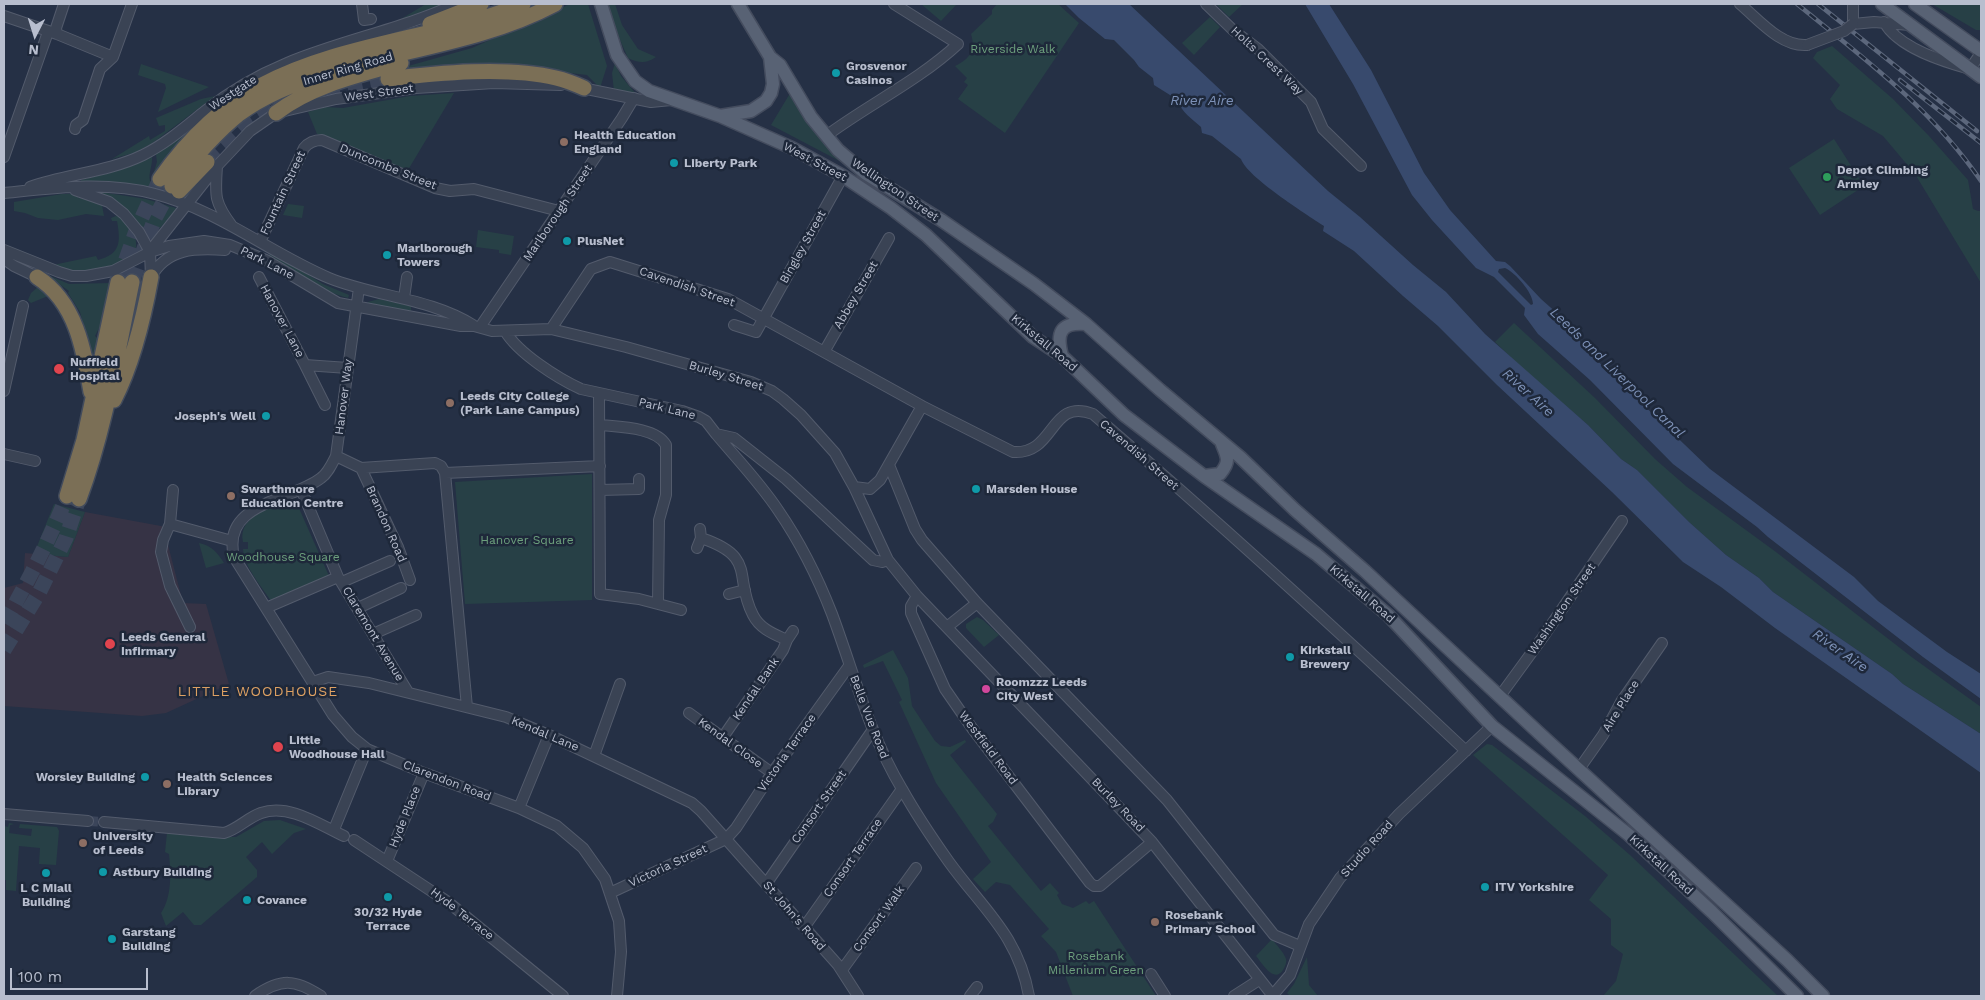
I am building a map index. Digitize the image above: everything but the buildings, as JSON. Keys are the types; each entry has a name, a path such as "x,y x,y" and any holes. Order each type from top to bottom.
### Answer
{"highway":[{"path":"380,45 481,4"},
{"name":"Inner Ring Road","path":"171,185 178,154 195,136 216,116 246,94 279,77 314,64 457,26 523,4"},
{"name":"Inner Ring Road","path":"171,185 196,154 220,130 241,113 266,98 320,75 445,43 525,17 555,4"},
{"path":"276,113 298,98 318,89 417,58 445,43"},
{"path":"388,79 430,74 507,72 539,74 557,78 584,88"},
{"path":"171,185 212,164"},
{"path":"37,277 58,295 74,322 84,354 92,401"},
{"path":"101,426 116,397 133,349 151,277"},
{"path":"125,282 101,426 91,466 73,497 92,401 125,282"}],"main road":[{"name":"West Street","path":"600,4 618,55 635,81 649,91 720,116 792,148 843,176 904,218"},
{"name":"Wellington Street","path":"738,4 770,57 780,66 811,117 838,150 866,174 950,226"},
{"path":"1882,4 1981,77"},
{"path":"1915,4 1981,52"},
{"path":"720,116 751,111 766,101 771,93 773,84 770,57"},
{"name":"Kirkstall Road","path":"904,218 962,268 1032,336 1062,356 1124,415 1204,476 1303,544 1361,591 1388,615 1492,726 1629,835 1712,912 1797,996"},
{"name":"Kirkstall Road","path":"950,226 1034,284 1086,324 1220,442 1365,571 1823,996"},
{"path":"1062,356 1059,342 1060,334 1065,327 1074,323 1086,324"},
{"path":"1204,476 1220,474 1225,468 1228,458 1220,442"},
{"path":"1454,684 1453,675 1456,670 1461,668 1470,669"},
{"path":"1529,755 1540,742 1538,733"}],"street":[{"path":"4,157 21,121 64,4"},
{"path":"75,129 76,125 83,120 100,69 113,57 132,4"},
{"path":"362,4 364,20 371,19"},
{"name":"Westgate","path":"17,191 46,181 108,167 142,156 173,137 233,91 261,75 314,53 436,13 456,4"},
{"path":"826,136 934,64 958,44 929,24 894,4"},
{"name":"Holts Crest Way","path":"1206,4 1233,30 1258,49 1312,102 1323,129 1361,166"},
{"path":"1740,4 1785,42 1798,46 1807,45 1844,31 1854,24 1884,22 1911,25"},
{"path":"1853,4 1854,24"},
{"path":"4,16 113,57"},
{"path":"1884,22 1888,29 1898,38 1933,58 1970,69 1981,52"},
{"name":"West Street","path":"150,252 186,205 212,164 250,131 276,113 336,99 416,88 504,83 533,83 584,88 651,102 671,100"},
{"name":"Marlborough Street","path":"477,327 559,211 626,113 634,98"},
{"name":"Duncombe Street","path":"307,144 322,140 435,188 450,191 474,190 559,211"},
{"name":"Fountain Street","path":"260,242 307,144"},
{"path":"212,164 217,203 235,228"},
{"name":"Bingley Street","path":"763,318 843,176"},
{"name":"Park Lane","path":"4,193 107,186 155,194 186,205 235,228 303,266 330,278 359,288 404,298 461,318 477,327"},
{"path":"69,188 99,197 124,214 139,232 150,252 151,277"},
{"name":"Abbey Street","path":"824,352 889,238"},
{"name":"Park Lane","path":"4,250 49,269 72,276 86,276 113,270 150,252 169,246 204,241 230,245 283,269 338,303 356,308 461,326 505,331 512,342 566,382 580,389 682,411 706,421 716,434 734,438 786,479 873,560 882,562 888,560"},
{"path":"151,277 162,261 181,253 204,248 246,251"},
{"path":"4,259 37,277"},
{"name":"Cavendish Street","path":"552,329 590,269 610,262 728,299 922,406 1013,452 1032,450 1061,417 1072,411 1084,411 1093,414 1257,560 1466,751"},
{"name":"Hanover Lane","path":"259,277 325,405"},
{"path":"404,298 407,277"},
{"name":"Hanover Way","path":"301,489 320,478 331,466 336,456 359,288"},
{"path":"4,391 23,306"},
{"path":"734,325 756,332 763,318"},
{"name":"Burley Street","path":"505,331 552,329 626,347 763,387 783,398 835,453 888,560"},
{"name":"Hanover Lane","path":"305,364 348,368"},
{"path":"599,394 600,594 681,610"},
{"path":"854,488 870,489 875,486 922,406"},
{"path":"600,425 644,431 662,439 666,445 666,495 659,520 658,604"},
{"name":"Belle Vue Road","path":"716,434 764,490 792,531 832,613 872,731 885,759 902,789 950,862 1004,930 1018,960 1029,996"},
{"path":"4,454 35,461"},
{"path":"336,456 361,468 435,463 441,466 445,473 467,707"},
{"path":"889,465 915,529 922,540 977,603 1168,800 1274,935 1300,946"},
{"path":"445,473 600,466"},
{"name":"Brandon Road","path":"361,468 398,547 410,580"},
{"path":"600,490 639,489 639,479"},
{"path":"170,524 232,541 236,527 255,508 301,489 340,579"},
{"path":"173,490 170,524 161,552 170,586 190,627"},
{"name":"Washington Street","path":"1500,696 1543,637 1622,521"},
{"name":"Kendal Bank","path":"697,548 701,534 728,550 739,563 745,590 756,620 766,630 790,636 783,650 723,737"},
{"name":"Clarendon Road","path":"232,541 236,560 341,726 367,749 519,808 556,826 582,848 605,879 619,921 620,968 617,996"},
{"name":"Burley Road","path":"888,560 917,596 1152,842 1273,996"},
{"path":"266,608 390,561"},
{"name":"Claremont Avenue","path":"340,579 408,692"},
{"path":"358,608 401,588"},
{"path":"729,594 745,590"},
{"name":"Westfield Road","path":"917,596 911,606 911,613 945,689 972,728 1094,886 1100,886 1152,842"},
{"path":"948,627 977,603"},
{"path":"373,634 416,615"},
{"name":"Aire Place","path":"1579,769 1662,643"},
{"name":"Victoria Terrace","path":"726,839 736,828 772,773 849,666"},
{"name":"Kendal Lane","path":"313,682 328,677 369,683 512,720 549,735 692,803 726,839"},
{"path":"594,756 620,684"},
{"name":"Kendal Close","path":"689,713 772,773"},
{"name":"Studio Road","path":"1273,996 1290,975 1309,924 1340,878 1399,814 1492,726"},
{"name":"Consort Street","path":"766,884 872,731"},
{"path":"519,808 549,735"},
{"path":"333,829 367,749"},
{"name":"Hyde Place","path":"387,861 424,772"},
{"name":"Consort Terrace","path":"804,926 902,789"},
{"path":"104,822 210,833 233,830 262,813 280,810 293,812 333,829 344,836"},
{"path":"4,814 88,821"},
{"name":"St John's Road","path":"726,839 842,970 858,996"},
{"name":"Victoria Street","path":"610,892 726,839"},
{"name":"Hyde Terrace","path":"354,840 448,902 564,996"},
{"name":"Consort Walk","path":"842,970 916,868"},
{"path":"1151,974 1165,996"},
{"path":"1234,996 1259,980"},
{"path":"255,996 270,986 293,983 306,986 321,996"}],"shaded area":[{"name":"Leeds General Infirmary","path":"85,512 161,526 173,531 167,541 183,603 206,604 229,684 166,713 142,716 4,706 4,588 23,583 25,553 68,557"}],"green space":[{"path":"426,4 444,4 401,19"},
{"path":"570,4 588,4 607,66 600,88 587,75 527,68 387,72 472,48"},
{"path":"607,4 615,4 622,25 638,49 656,57 642,62 628,58"},
{"path":"921,4 957,4 941,21"},
{"name":"Riverside Walk","path":"997,4 1058,4 1079,23 1005,133 958,99 968,85 964,82 967,78 955,66 968,57 973,45 971,34 992,14 992,10"},
{"path":"1216,4 1243,4 1229,17"},
{"path":"1932,4 1981,4 1981,30 1976,30"},
{"path":"1210,17 1220,27 1194,55 1182,43"},
{"path":"1832,46 1893,99 1968,180 1973,209 1981,211 1981,283 1915,174 1883,136 1837,109 1830,99 1840,85 1813,58 1817,52"},
{"path":"615,63 621,76 636,94 614,91 612,73"},
{"path":"141,64 209,87 158,112 166,88 165,84 138,75"},
{"path":"792,90 851,167 771,125"},
{"path":"454,93 408,170 317,134 308,112 325,107 343,108 410,96"},
{"path":"215,96 154,142 137,152 112,159 149,136 150,140 165,131 165,125 159,126 156,118 201,99"},
{"path":"194,128 159,167 152,178 157,162 156,154"},
{"name":"Depot Climbing Armley","path":"1834,139 1864,186 1820,215 1789,168"},
{"path":"152,156 150,181 168,193 101,181 81,182 81,180 114,171"},
{"path":"101,192 146,199 177,209 149,240"},
{"path":"62,194 79,194 78,198 93,199 102,205 104,216 86,214 58,220 38,218 14,211 14,202"},
{"path":"288,204 304,206 302,218 283,215"},
{"path":"116,216 129,224 136,239 136,249 124,261 107,268 89,271 72,271 53,265 96,256 98,260 105,258 115,251 119,236 117,221 112,221 111,218"},
{"path":"478,230 514,236 511,255 499,253 499,250 476,247"},
{"path":"271,252 323,284 349,295 348,298 307,280 269,255"},
{"path":"43,273 69,284 111,283 102,322 95,336 98,339 93,355 91,355 80,312 68,293 69,291"},
{"path":"39,286 50,298 48,296 31,303 28,300 31,293"},
{"path":"379,299 411,306 411,311 367,305 368,302"},
{"path":"1514,323 1595,398 1655,459 1687,487 1776,552 1913,658 1981,707 1981,734 1903,684 1892,674 1773,592 1759,578 1726,555 1689,522 1637,470 1621,459 1588,425 1523,369 1495,342"},
{"name":"Hanover Square","path":"592,474 592,600 465,604 455,482"},
{"name":"Woodhouse Square","path":"294,497 329,576 271,601 254,576 244,556 243,549 248,549 248,542 243,542 243,533 251,518 268,508"},
{"path":"54,504 85,512 68,557 34,554"},
{"path":"199,543 214,550 224,563 206,568"},
{"path":"977,617 999,635 984,647 966,628 966,624"},
{"name":"Rosebank Millenium Green","path":"893,650 908,678 912,706 935,741 941,746 950,747 965,740 966,742 950,755 997,814 993,822 988,826 1041,891 1050,883 1059,893 1057,895 1062,904 1073,908 1086,901 1089,904 1094,901 1156,996 1073,996 1056,952 1041,936 1049,929 1010,885 996,882 985,892 973,879 991,862 936,783 899,702 902,700 883,661 864,668 863,665"},
{"path":"1487,744 1492,745 1585,816 1630,855 1778,996 1603,996 1616,981 1623,954 1611,945 1611,919 1589,900 1608,875 1473,755"},
{"path":"280,820 306,829 294,833 272,854 262,842 246,857 257,870 257,877 201,925 194,925 183,912 166,926 161,913 165,907 170,885 169,854 165,852 167,833 236,837 264,821"},
{"path":"9,823 14,824 10,825 9,833 31,836 32,829 19,828 20,824 57,827 59,831 56,865 39,864 40,848 19,846 16,891 6,890 6,880 4,880 4,826 8,827"},
{"path":"1272,939 1284,954 1286,960 1283,970 1280,974 1276,975 1268,971 1256,956"},
{"path":"1307,957 1309,985 1318,996 1290,996 1287,993 1294,984"}],"water":[{"name":"River Aire","path":"1065,4 1129,4 1328,191 1446,292 1485,334 1588,425 1621,459 1637,470 1689,522 1726,555 1759,578 1773,592 1892,674 1903,684 1981,734 1981,773 1775,628 1721,587 1683,562 1612,492 1497,385 1438,326 1354,251 1323,231 1324,226 1265,185 1246,167 1241,159 1212,136 1202,133 1201,127 1184,112 1178,100 1154,85 1153,78 1139,67 1114,40 1105,39"},
{"path":"1305,4 1329,4 1371,70 1424,173 1450,210 1496,261 1505,262 1510,266 1541,299 1577,331 1581,345 1710,469 1854,577 1878,601 1947,652 1981,674 1981,699 1923,657 1673,464 1590,380 1538,334 1524,315 1525,308 1494,277 1476,268 1412,195 1353,84","holes":["1505,268 1527,289 1533,304 1531,305 1498,272 1499,269"]}],"tunnel":[{"path":"325,92 388,79"},
{"path":"207,162 248,125 275,109"},
{"path":"118,282 137,228 160,179"},
{"path":"132,282 155,218 172,186"},
{"path":"4,623 38,561 67,496"},
{"path":"4,650 39,593 66,538 79,499"},
{"path":"88,821 104,822"}],"railway":[{"path":"1797,4 1872,65 1919,107 1962,155 1981,181"},
{"path":"1818,4 1977,131"},
{"path":"1900,80 1981,143"}],"place":[{"name":"Grosvenor Casinos","path":"836,73"},
{"name":"Health Education England","path":"564,142"},
{"name":"Liberty Park","path":"674,163"},
{"name":"Depot Climbing Armley","path":"1827,177"},
{"name":"PlusNet","path":"567,241"},
{"name":"Marlborough Towers","path":"387,255"},
{"name":"Nuffield Hospital","path":"59,369"},
{"name":"Leeds City College (Park Lane Campus)","path":"450,403"},
{"name":"Joseph's Well","path":"266,416"},
{"name":"Marsden House","path":"976,489"},
{"name":"Swarthmore Education Centre","path":"231,496"},
{"name":"Leeds General Infirmary","path":"110,644"},
{"name":"Kirkstall Brewery","path":"1290,657"},
{"name":"Roomzzz Leeds City West","path":"986,689"},
{"name":"Little Woodhouse Hall","path":"278,747"},
{"name":"Worsley Building","path":"145,777"},
{"name":"Health Sciences Library","path":"167,784"},
{"name":"University of Leeds","path":"83,843"},
{"name":"Astbury Building","path":"103,872"},
{"name":"L C Miall Building","path":"46,873"},
{"name":"ITV Yorkshire","path":"1485,887"},
{"name":"30/32 Hyde Terrace","path":"388,897"},
{"name":"Covance","path":"247,900"},
{"name":"Rosebank Primary School","path":"1155,922"},
{"name":"Garstang Building","path":"112,939"}],"district":[{"name":"LITTLE WOODHOUSE","path":"258,692"}],"water label":[{"name":"Leeds and Liverpool Canal","path":"1617,373"}]}
